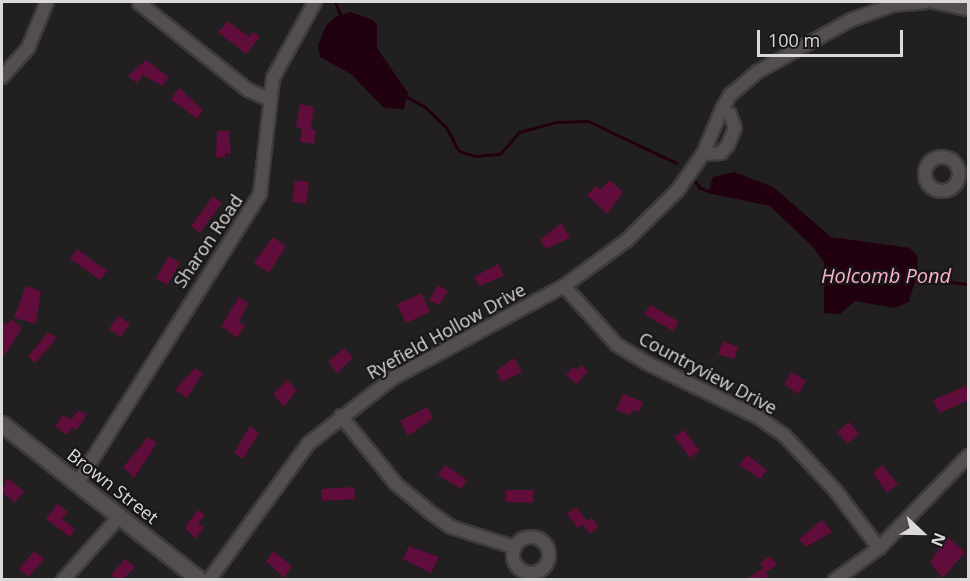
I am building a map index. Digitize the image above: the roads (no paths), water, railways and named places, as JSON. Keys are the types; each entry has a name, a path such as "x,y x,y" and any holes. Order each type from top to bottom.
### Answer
{"street":[{"path":"2,77 28,48 47,2"},
{"name":"Sharon Road","path":"78,482 260,194 266,165 268,99 283,55 315,2"},
{"name":"Ryefield Hollow Drive","path":"209,579 287,469 309,443 341,416 393,378 564,286 626,241 677,191 703,154 730,95 757,72 851,20 893,5 925,2"},
{"path":"934,2 969,9"},
{"path":"139,3 248,90 268,99"},
{"path":"703,154 721,153 729,145 735,128 730,114 722,109"},
{"name":"Countryview Drive","path":"564,286 617,345 645,362 758,417 784,435 828,481 879,548"},
{"path":"341,416 396,484 431,513 452,527 514,547"},
{"name":"Brown Street","path":"2,424 200,579"},
{"path":"836,579 879,548 969,456"},
{"path":"63,579 120,516"}],"water":[{"path":"350,12 373,20 377,25 377,48 408,93 404,109 384,108 351,74 320,57 318,45 326,26 335,17"},
{"name":"Holcomb Pond","path":"734,172 773,187 831,237 910,248 917,255 918,270 909,302 894,308 855,301 840,314 824,313 824,262 812,246 770,206 708,193 713,177"}],"waterway":[{"path":"335,2 341,16"},
{"path":"407,97 425,107 446,127 459,151 475,156 500,154 519,132 557,122 588,121 676,163"},
{"path":"694,180 700,188 711,192"},
{"path":"939,281 968,284"}]}
